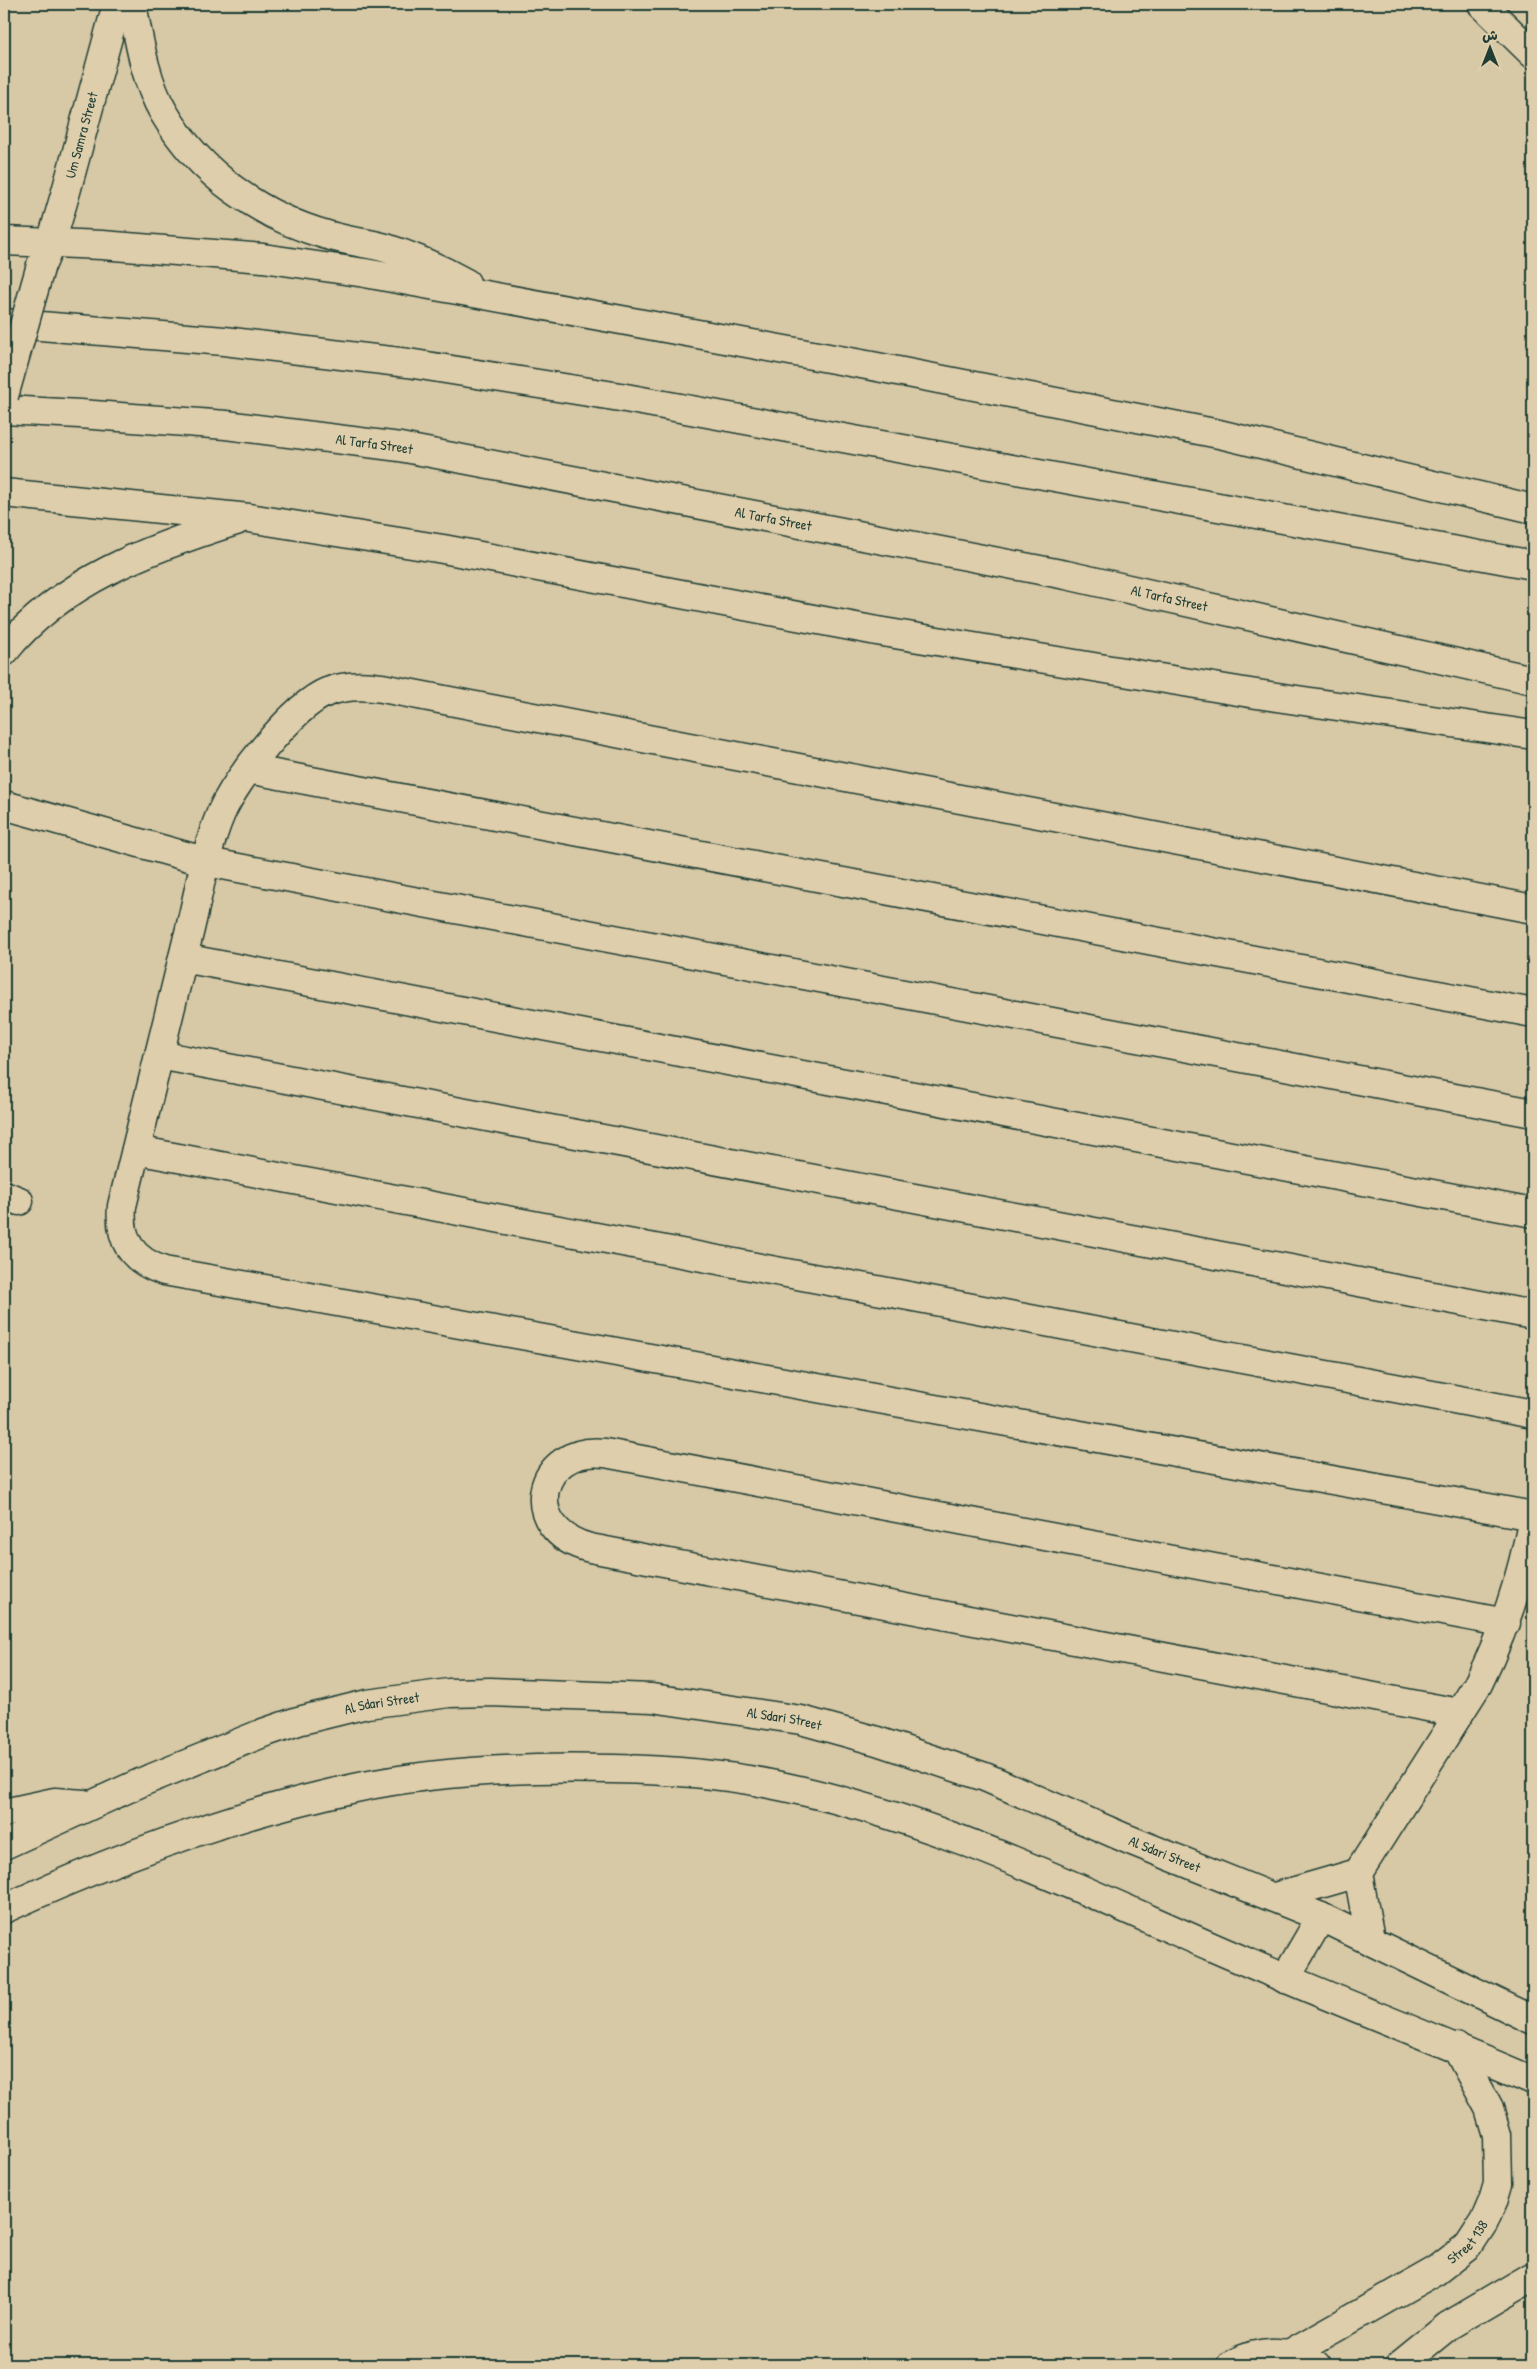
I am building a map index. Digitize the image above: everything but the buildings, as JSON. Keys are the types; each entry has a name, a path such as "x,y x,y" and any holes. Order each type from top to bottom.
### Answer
{"main road":[{"name":"Um Samra Street","path":"4,396 117,4"},
{"path":"132,4 149,76 164,112 190,150 247,200 275,216 327,235 385,248 416,258 443,270 489,296"},
{"path":"1482,4 1533,54"},
{"path":"4,241 46,254 102,245 263,258 365,273 872,366 1219,434 1533,509"},
{"path":"4,324 224,341 408,363 620,397 1533,565"},
{"name":"Al Tarfa Street","path":"4,410 226,425 400,447 1066,575 1533,680"},
{"path":"4,493 249,518 443,549 877,631 1250,693 1533,735"},
{"path":"4,652 18,633 84,583 156,549 249,518"},
{"path":"1275,1897 1358,1873 1478,1684 1506,1623 1522,1572 1533,1516 164,1270 148,1265 134,1254 125,1240 121,1223 122,1206 207,862 222,813 248,769 309,702 327,692 347,686 365,685 1533,909"},
{"path":"248,769 1533,1013"},
{"path":"4,805 207,862 1533,1113"},
{"path":"183,958 1533,1213"},
{"path":"159,1055 1533,1315"},
{"path":"136,1150 1533,1414"},
{"path":"1460,1712 590,1548 574,1544 560,1536 550,1522 544,1506 545,1490 551,1475 561,1463 574,1455 589,1452 605,1453 1506,1623"},
{"name":"Al Sdari Street","path":"4,1845 91,1805 263,1733 298,1721 366,1704 449,1693 490,1692 652,1698 801,1720 877,1741 985,1777 1126,1838 1321,1917 1370,1939 1532,2019"},
{"path":"4,1909 74,1877 197,1832 283,1806 358,1788 481,1771 559,1768 629,1769 698,1773 764,1782 897,1815 980,1846 1284,1979 1456,2047 1533,2081"},
{"path":"4,1813 56,1802 91,1805"},
{"path":"1358,1873 1370,1939"},
{"path":"1284,1979 1321,1917"},
{"name":"Street 138","path":"1289,2354 1436,2270 1469,2245 1484,2222 1494,2201 1498,2184 1497,2134 1489,2108 1456,2047"},
{"path":"1400,2365 1448,2326 1533,2276"},
{"path":"1230,2365 1256,2354 1289,2354 1317,2365"}]}
